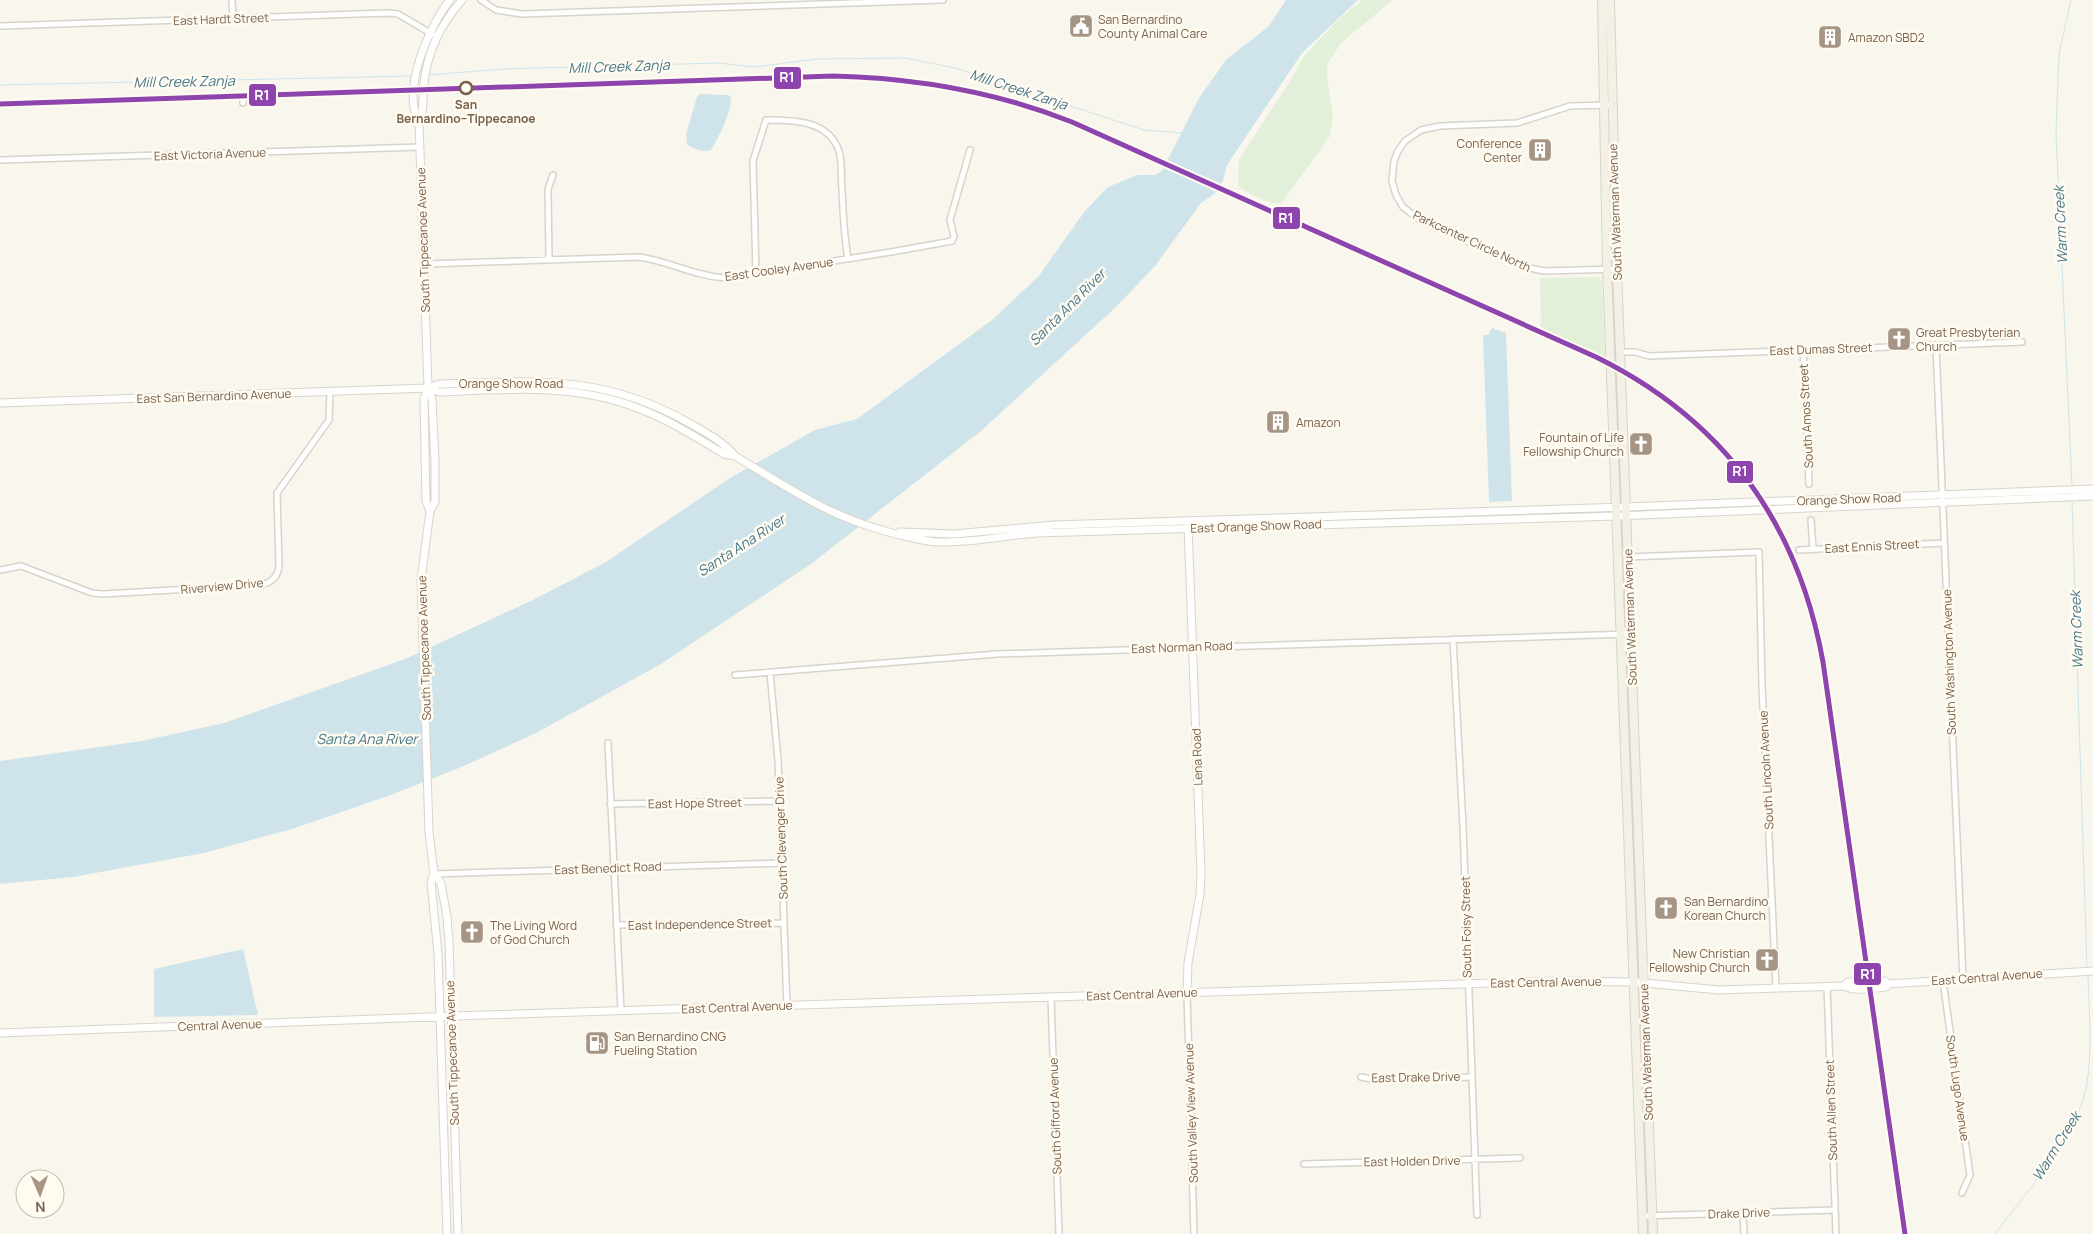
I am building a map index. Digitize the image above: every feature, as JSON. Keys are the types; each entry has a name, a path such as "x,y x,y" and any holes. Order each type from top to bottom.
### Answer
{"main road":[{"name":"South Tippecanoe Avenue","path":"446,1234 438,954 431,882 434,874 430,832 421,580 430,511 426,501 424,399 428,388 419,122 415,114 415,82 417,68 429,34 450,0"},
{"name":"South Tippecanoe Avenue","path":"419,122 423,114 424,82 427,65 436,37 462,0"},
{"name":"South Waterman Avenue","path":"1602,0 1620,352 1653,1234"},
{"name":"South Waterman Avenue","path":"1610,0 1607,268 1643,1234"},
{"name":"Orange Show Road","path":"428,388 442,384 524,381 570,383 626,396 671,414 728,448 735,456"},
{"name":"East San Bernardino Avenue","path":"0,403 428,388"},
{"name":"Orange Show Road","path":"428,388 439,392 531,389 570,391 624,403 668,422 724,454 735,456"},
{"path":"668,422 671,414"},
{"name":"East Orange Show Road","path":"735,456 826,510 853,522 922,541 968,541 1042,525 1123,526 1466,512 1616,512"},
{"path":"2072,494 2093,488"},
{"name":"Orange Show Road","path":"1626,511 2072,494"},
{"path":"2072,494 2093,496"},
{"name":"East Orange Show Road","path":"1188,524 1466,520 1626,511"},
{"path":"1466,512 1466,520"},
{"name":"Lena Road","path":"1187,993 1188,962 1200,894 1201,872 1188,524"},
{"name":"South Tippecanoe Avenue","path":"434,874 441,883 447,917 458,1234"},
{"name":"East Central Avenue","path":"439,1017 1578,980 1634,982 1720,990 1827,986 1870,988 1886,987 1888,984 2089,971"},
{"name":"Central Avenue","path":"0,1033 439,1017"},
{"path":"1637,1074 1643,1110 1648,1112"}],"street":[{"path":"232,0 233,18"},
{"path":"481,0 496,10 522,14 943,0"},
{"name":"East Hardt Street","path":"0,26 393,13 436,37"},
{"name":"Parkcenter Circle North","path":"1608,105 1560,108 1517,123 1440,126 1422,130 1405,141 1394,161 1392,181 1396,195 1403,207 1420,220 1525,267 1544,271 1616,268"},
{"path":"756,274 754,156 766,120 791,120 813,124 829,134 838,147 841,161 843,231 848,259"},
{"name":"East Victoria Avenue","path":"0,160 420,147"},
{"name":"East Cooley Avenue","path":"424,264 639,257 659,261 691,273 731,278 952,241 954,237 950,220 970,150"},
{"path":"549,260 548,188 553,175"},
{"name":"East Dumas Street","path":"1620,352 1635,352 1650,356 2022,342"},
{"name":"South Washington Avenue","path":"1936,346 1963,979"},
{"name":"South Amos Street","path":"1803,349 1809,484"},
{"name":"Riverview Drive","path":"0,570 22,566 92,593 103,594 260,586 270,582 278,573 279,566 277,493 329,420 330,392"},
{"path":"1811,520 1813,549"},
{"name":"East Ennis Street","path":"1799,550 1944,543"},
{"name":"South Lincoln Avenue","path":"1628,557 1759,552 1763,696 1776,988"},
{"name":"East Norman Road","path":"735,675 997,654 1630,634"},
{"name":"South Foisy Street","path":"1454,639 1463,826 1467,983 1477,1215"},
{"name":"South Clevenger Drive","path":"770,672 772,712 778,748 787,1006"},
{"path":"608,743 621,1011"},
{"name":"East Hope Street","path":"610,804 780,801"},
{"name":"East Benedict Road","path":"434,874 782,863"},
{"name":"East Independence Street","path":"616,925 784,923"},
{"name":"South Lugo Avenue","path":"1943,981 1970,1175 1962,1194"},
{"name":"South Allen Street","path":"1827,986 1836,1234"},
{"name":"South Valley View Avenue","path":"1187,993 1194,1234"},
{"name":"South Gifford Avenue","path":"1051,997 1059,1234"},
{"name":"East Drake Drive","path":"1361,1077 1371,1079 1472,1077"},
{"name":"East Holden Drive","path":"1304,1164 1520,1158"},
{"name":"Drake Drive","path":"1642,1216 1835,1210"},
{"path":"1744,1213 1744,1234"}],"green space":[{"path":"1362,0 1393,0 1341,43 1327,65 1327,78 1333,115 1330,136 1281,204 1264,200 1238,186 1239,159 1292,78 1304,56 1338,20"},
{"path":"1598,277 1602,281 1605,357 1541,328 1540,278"}],"water":[{"name":"Santa Ana River","path":"1286,0 1358,0 1302,53 1227,165 1223,181 1214,194 1201,203 1155,266 1117,306 981,431 811,564 661,664 536,733 464,766 388,796 292,829 204,853 73,877 0,884 0,761 142,741 224,723 405,659 533,600 606,562 730,478 815,430 857,419 992,320 1038,277 1085,211 1108,187 1137,175 1155,175 1162,171 1199,98 1226,60 1269,26"},
{"path":"700,94 728,95 731,98 729,112 724,125 711,150 708,151 699,150 687,144 686,134 697,97"},
{"path":"1492,328 1506,333 1512,501 1489,502 1483,335 1488,335"},
{"path":"243,949 258,1015 154,1017 154,969"}],"waterway":[{"name":"Warm Creek","path":"2071,0 2059,54 2056,133 2072,486"},
{"name":"Mill Creek Zanja","path":"428,75 503,69 718,63 754,67 818,59 905,58 955,68 1144,130 1182,133"},
{"name":"Mill Creek Zanja","path":"0,85 412,76"},
{"name":"Warm Creek","path":"2072,500 2087,968"},
{"name":"Warm Creek","path":"1995,1234 2048,1164 2072,1126 2080,1107 2086,1089 2089,1061 2088,975"}],"transit line":[{"name":"R1","path":"0,104 833,76 925,83 984,94 1043,111 1072,122 1596,357 1641,382 1682,412 1717,445 1748,481 1774,521 1795,565 1811,612 1823,662 1905,1234"}],"place":[{"name":"San Bernardino County Animal Care","path":"1081,26"},
{"name":"Amazon SBD2","path":"1830,37"},
{"name":"San Bernardino–Tippecanoe","path":"466,88"},
{"name":"Conference Center","path":"1540,150"},
{"name":"Great Presbyterian Church","path":"1899,339"},
{"name":"Amazon","path":"1278,422"},
{"name":"Fountain of Life Fellowship Church","path":"1641,444"},
{"name":"San Bernardino Korean Church","path":"1666,908"},
{"name":"The Living Word of God Church","path":"472,932"},
{"name":"New Christian Fellowship Church","path":"1767,960"},
{"name":"San Bernardino CNG Fueling Station","path":"597,1043"}]}
